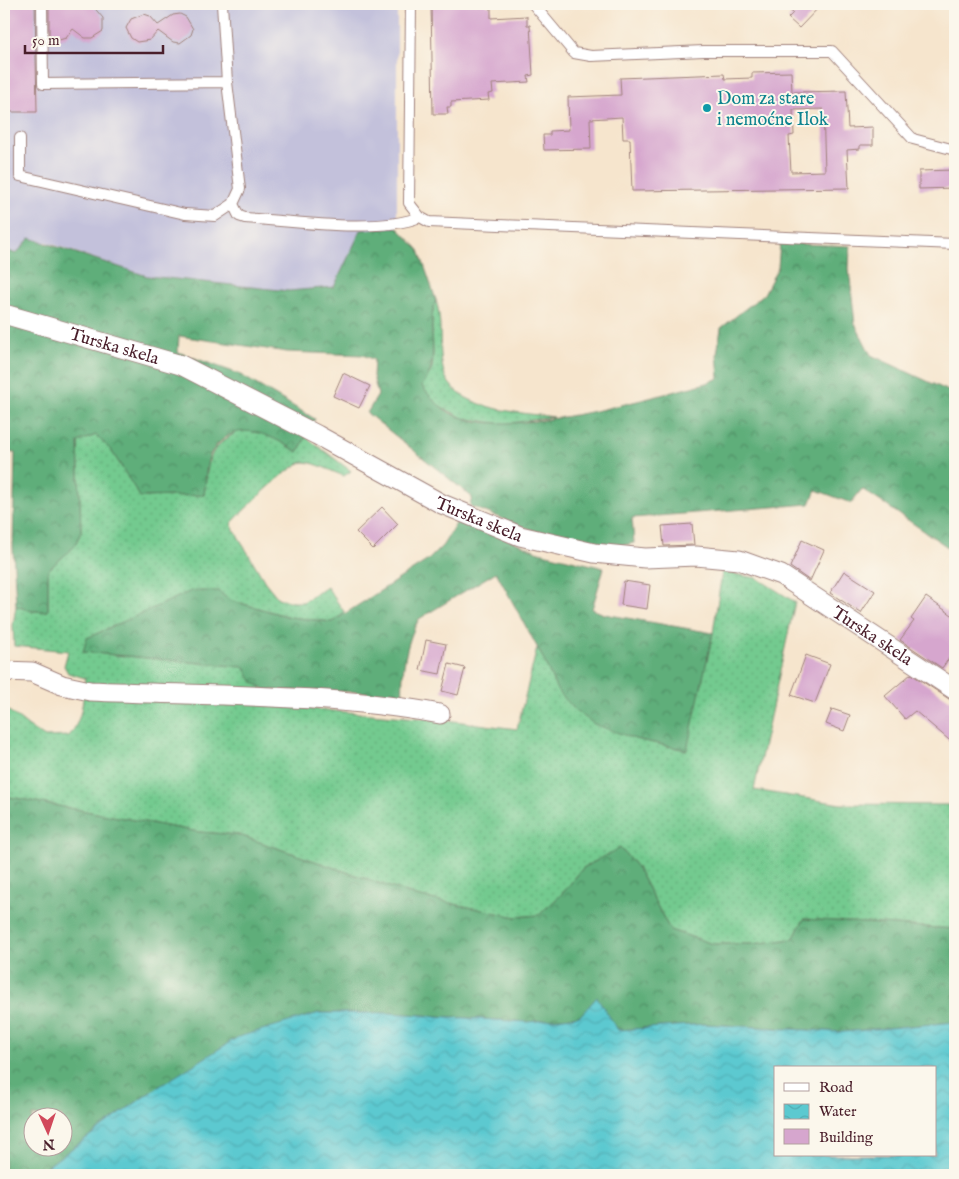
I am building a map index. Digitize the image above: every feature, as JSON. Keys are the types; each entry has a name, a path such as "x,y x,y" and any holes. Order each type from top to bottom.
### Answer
{"street":[{"name":"Turska skela","path":"4,314 181,365 317,435 442,504 520,536 594,553 645,558 696,556 739,560 781,575 955,690"},
{"path":"4,671 32,672 62,685 90,691 300,699 400,706 440,714"}],"lane":[{"path":"42,4 42,84 228,82"},
{"path":"20,138 20,176 185,214 215,216 233,204 240,190 228,82 222,4"},
{"path":"411,4 409,203 420,217 429,222 955,244"},
{"path":"533,4 574,53 591,56 704,51 832,51 913,139 955,150"},
{"path":"233,204 239,216 245,218 355,225 403,224 420,217"}],"shaded area":[{"path":"4,4 397,4 397,227 361,230 334,287 289,291 147,276 46,242 25,245 16,254 4,249"}],"green space":[{"path":"397,227 419,250 436,300 432,316 433,351 431,368 422,386 445,410 463,418 488,423 517,423 584,413 707,383 719,378 717,354 721,328 764,294 778,267 780,243 850,246 849,269 855,324 871,355 955,394 955,552 862,489 851,503 816,490 810,504 632,518 634,543 615,546 595,546 551,536 470,506 472,497 367,413 378,395 373,376 374,360 363,355 287,352 179,336 178,352 239,374 315,419 298,452 276,440 253,432 231,434 221,441 209,457 204,495 140,497 111,450 96,435 78,442 81,532 74,547 48,570 48,611 32,611 16,606 13,547 15,453 4,452 4,249 16,254 30,238 147,276 289,291 334,287 361,230"},
{"path":"436,300 443,369 449,383 460,394 490,407 554,417 503,424 463,418 434,403 422,386 432,368 432,316"},
{"path":"241,430 265,433 298,452 306,437 351,471 344,476 314,464 304,462 298,464 267,489 231,524 265,582 278,598 292,602 303,602 327,587 345,613 332,622 290,617 229,600 218,591 111,627 88,638 83,652 244,667 276,706 454,721 517,729 537,648 542,656 635,739 686,750 713,633 722,572 757,578 795,602 754,790 841,804 955,805 955,929 804,919 793,939 753,944 713,944 670,930 636,866 620,848 583,868 562,894 539,915 516,917 416,896 239,835 199,832 4,796 4,707 45,737 69,736 77,723 82,708 85,678 68,673 64,666 68,651 14,646 13,625 16,606 32,611 48,611 48,570 74,547 81,532 78,442 96,435 111,450 141,497 204,495 211,456 221,443"},
{"path":"457,522 478,527 539,552 604,568 592,609 604,614 713,633 687,750 635,739 594,724 575,710 557,690 542,656 496,572 419,619 414,628 405,657 403,698 362,692 266,690 252,681 244,667 83,652 87,638 191,591 218,591 229,600 290,617 332,622 428,560 443,545"},
{"path":"4,796 199,832 239,835 416,896 516,917 539,915 562,894 583,868 620,848 636,866 670,930 713,944 753,944 793,939 804,919 955,929 955,1022 842,1032 705,1024 618,1030 580,1016 528,1022 390,1013 318,1013 152,1091 72,1148 72,1106 22,1106 22,1156 61,1156 35,1175 4,1175"}],"water":[{"path":"597,997 618,1030 705,1024 842,1032 955,1022 955,1175 35,1175 61,1156 72,1156 72,1148 152,1091 238,1037 319,1013 390,1013 528,1022 580,1016"}],"building":[{"path":"4,4 35,4 37,112 4,112"},
{"path":"49,4 91,4 103,18 103,31 92,38 85,38 73,29 66,38 59,40 49,39"},
{"path":"431,4 486,4 486,6 491,6 491,18 527,16 527,25 530,25 533,75 528,76 529,82 492,84 493,93 488,94 489,100 451,102 451,107 447,107 448,114 433,114"},
{"path":"782,4 822,4 799,28 788,18 793,13"},
{"path":"144,14 150,16 158,25 173,15 180,14 186,17 193,29 191,35 180,43 173,42 158,31 150,40 137,42 131,38 126,28 131,19"},
{"name":"Dom za stare i nemoćne Ilok","path":"791,72 792,92 846,91 848,128 873,127 873,145 860,145 860,149 847,150 849,188 632,191 630,139 623,139 622,117 590,119 591,149 544,150 543,135 550,135 550,131 569,130 568,97 621,95 620,78 724,74 725,79 752,78 752,73","holes":["823,109 825,171 791,172 789,136 794,135 793,110"]},
{"path":"955,170 955,188 919,189 919,171"},
{"path":"343,373 370,386 359,408 333,396"},
{"path":"382,507 398,524 373,549 356,532"},
{"path":"692,524 694,545 664,546 662,526"},
{"path":"802,540 824,550 810,581 790,567"},
{"path":"844,571 875,591 861,613 830,593"},
{"path":"624,581 650,585 647,609 621,605"},
{"path":"926,597 955,617 955,650 942,668 900,640 914,621 911,619"},
{"path":"426,640 446,644 440,674 420,670"},
{"path":"806,655 830,664 815,703 791,695"},
{"path":"449,664 465,668 458,695 442,691"},
{"path":"911,674 955,701 955,745 915,711 905,719 885,696"},
{"path":"832,709 850,715 844,731 826,724"}],"place":[{"name":"Dom za stare i nemoćne Ilok","path":"707,108"}]}
